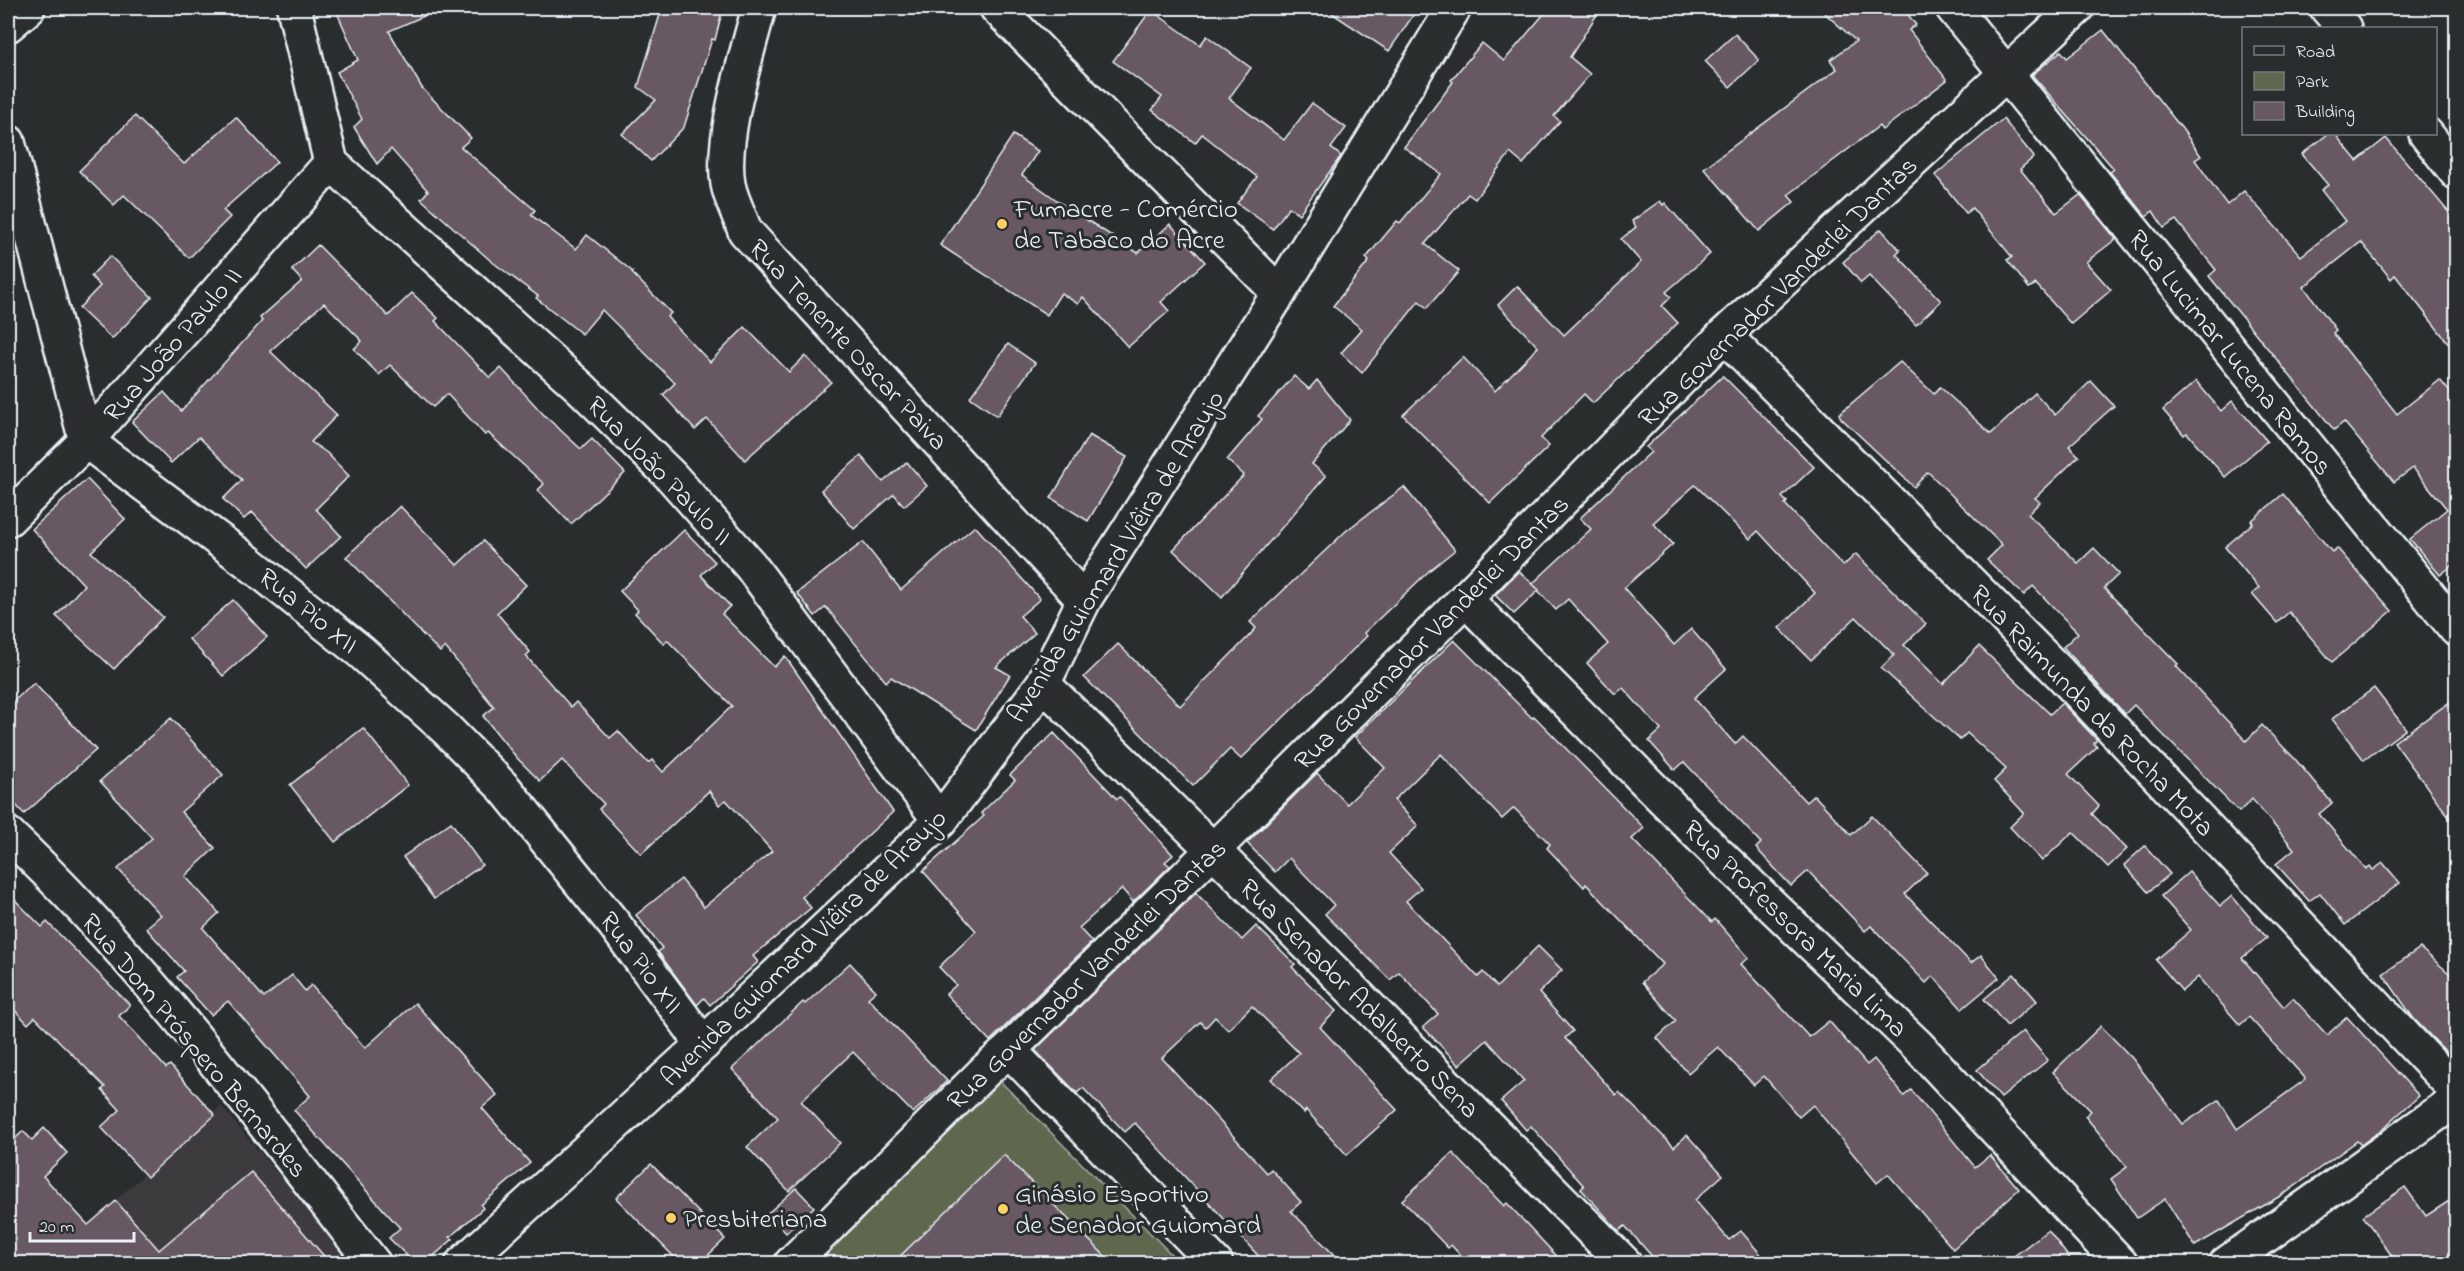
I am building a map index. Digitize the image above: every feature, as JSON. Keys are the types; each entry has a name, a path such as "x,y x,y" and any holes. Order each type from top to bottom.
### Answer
{"street":[{"path":"8,25 28,8"},
{"path":"294,8 331,163"},
{"name":"Rua Tenente Oscar Paiva","path":"759,8 743,69 727,152 728,184 745,231 1084,600"},
{"path":"997,8 1279,293"},
{"name":"Avenida Guiomard Viêira de Araujo","path":"462,1263 704,1044 940,821 1043,684 1084,600 1279,293 1454,8"},
{"name":"Rua Lucimar Lucena Ramos","path":"1953,8 2457,629"},
{"name":"Rua Governador Vanderlei Dantas","path":"791,1263 1213,850 1724,334 2077,8"},
{"path":"2327,8 2343,27"},
{"path":"2427,135 2457,172"},
{"path":"8,142 86,441"},
{"name":"Rua João Paulo II","path":"8,519 86,441 331,163 581,388 670,476 750,565 940,821"},
{"name":"Rua Raimunda da Rocha Mota","path":"1724,334 2060,673 2457,1090"},
{"name":"Rua Pio XII","path":"86,441 256,568 361,652 446,729 505,789 614,924 704,1044"},
{"name":"Rua Professora Maria Lima","path":"1465,598 1717,853 1918,1046 2121,1263"},
{"name":"Rua Senador Adalberto Sena","path":"1043,684 1213,850 1625,1263"},
{"name":"Rua Dom Próspero Bernardes","path":"8,834 115,943 195,1037 375,1263"},
{"path":"1009,1050 1216,1263"},
{"path":"2226,1263 2457,1100"}],"shaded area":[{"path":"221,1106 352,1263 44,1264"}],"green space":[{"path":"999,1080 1180,1263 811,1264"}],"building":[{"path":"335,8 442,8 389,31 422,88 471,138 461,147 535,210 531,215 576,249 587,235 633,272 671,313 667,317 710,362 745,327 789,372 805,356 831,382 745,460 707,419 695,430 663,395 675,383 602,310 582,334 536,298 538,296 491,261 421,199 428,191 391,149 377,164 354,127 362,119 337,72 358,60"},
{"path":"662,8 723,8 715,40 712,39 684,127 651,161 622,134 656,100 638,87"},
{"path":"1324,8 1418,8 1389,51"},
{"path":"1549,8 1601,8 1570,57 1590,74 1554,116 1560,121 1523,164 1510,153 1475,199 1468,194 1425,244 1459,271 1427,308 1419,301 1362,373 1341,353 1362,329 1333,306 1369,261 1366,258 1397,221 1400,223 1441,174 1404,147 1453,82 1451,80 1482,43 1504,61"},
{"path":"1819,8 1903,8 1916,25 1909,30 1947,80 1882,130 1879,126 1788,195 1794,202 1759,231 1704,168 1837,69 1830,60 1856,41"},
{"path":"1151,10 1200,45 1207,36 1251,68 1229,98 1284,140 1312,103 1346,128 1331,148 1341,156 1299,214 1289,207 1273,229 1237,203 1257,177 1202,134 1195,143 1152,110 1162,97 1113,61"},
{"path":"2103,30 2183,130 2201,156 2195,160 2227,205 2244,191 2301,256 2345,221 2321,190 2328,185 2302,154 2327,135 2336,135 2357,161 2386,138 2457,222 2457,354 2395,275 2391,279 2361,242 2304,287 2336,330 2333,333 2397,414 2440,380 2457,401 2457,562 2440,575 2410,539 2447,509 2413,468 2394,482 2344,422 2334,430 2209,276 2216,270 2176,220 2164,228 2153,211 2146,216 2110,172 2114,169 2032,75 2061,51 2067,58"},
{"path":"1735,34 1759,60 1730,87 1705,61"},
{"path":"135,116 184,164 236,117 277,162 223,210 230,217 189,258 124,195 114,205 79,171"},
{"path":"2003,119 2034,157 2020,169 2056,213 2080,195 2116,239 2086,262 2111,290 2071,324 2036,284 2029,288 2007,260 2012,257 1972,208 1966,213 1935,175"},
{"path":"1013,135 1038,151 1022,175 1062,204 1138,253 1170,224 1205,262 1161,302 1169,311 1128,347 1083,297 1078,304 1061,293 1047,315 940,245"},
{"path":"1660,201 1663,205 1665,203 1710,254 1666,292 1671,297 1662,306 1678,323 1593,403 1584,394 1541,438 1549,446 1490,503 1403,415 1463,357 1495,391 1538,347 1498,305 1517,286 1564,335 1641,262 1621,239 1636,227 1632,221"},
{"path":"1881,229 1900,250 1896,254 1941,301 1916,325 1869,276 1861,283 1843,262"},
{"path":"318,245 388,316 412,293 438,318 435,321 490,378 501,368 545,416 581,449 592,439 625,473 571,524 538,490 544,484 488,433 485,435 447,394 433,407 390,365 379,375 354,349 362,341 324,303 270,351 337,415 311,442 327,453 349,476 316,509 341,536 306,569 252,512 244,519 223,499 242,480 199,437 171,463 132,422 164,392 181,411 262,321 260,318 302,281 292,270"},
{"path":"110,256 152,297 112,339 79,308 100,286 91,276"},
{"path":"1008,344 1035,363 997,416 970,397"},
{"path":"1900,362 1934,394 1940,387 1991,434 2035,393 2055,415 2091,381 2114,406 2069,446 2079,456 2035,498 2040,502 2028,514 2078,563 2094,548 2119,574 2104,588 2178,664 2176,666 2246,741 2262,725 2295,759 2332,803 2319,814 2366,869 2370,866 2373,870 2383,863 2400,883 2345,925 2320,893 2309,901 2276,864 2294,849 2252,799 2239,812 2134,705 2125,714 2063,647 2078,633 2033,586 2024,595 1987,560 2002,545 1928,472 1914,487 1841,418 1839,414"},
{"path":"1294,376 1309,389 1317,380 1350,420 1312,464 1326,476 1222,597 1173,550 1244,475 1227,460 1262,419 1258,416"},
{"path":"1723,376 1814,467 1782,497 1787,502 1785,504 1843,566 1856,554 1926,624 1904,645 1943,684 1979,646 2050,714 2062,703 2097,740 2094,743 2097,747 2068,774 2099,806 2092,814 2127,849 2108,867 2073,832 2042,861 2010,827 2024,813 1994,781 2006,769 1967,733 1960,740 1881,668 1894,655 1856,617 1811,660 1779,628 1815,593 1758,531 1750,539 1695,485 1653,523 1673,544 1624,588 1674,645 1691,629 1726,669 1694,698 1735,744 1743,736 1806,802 1814,795 1851,835 1872,816 1927,873 1905,894 1971,963 1981,955 1999,978 1962,1009 1933,976 1926,983 1871,926 1865,931 1808,871 1791,886 1756,848 1761,843 1684,762 1675,770 1649,741 1661,730 1623,688 1615,694 1587,663 1608,644 1568,599 1556,610 1532,584 1591,529 1580,518 1651,452 1646,447"},
{"path":"2196,381 2221,411 2232,401 2267,441 2225,477 2187,433 2184,435 2163,410"},
{"path":"1089,435 1127,457 1088,521 1051,498"},
{"path":"861,456 883,482 907,462 927,486 904,506 894,494 854,529 821,490"},
{"path":"87,479 125,519 91,552 163,617 114,669 56,616 84,585 32,529"},
{"path":"1404,487 1455,550 1430,570 1364,633 1367,636 1241,759 1230,749 1193,786 1084,677 1118,644 1180,706 1256,628 1250,622 1347,530"},
{"path":"2283,494 2332,552 2337,548 2392,611 2332,662 2289,612 2277,623 2252,594 2259,588 2225,547"},
{"path":"400,506 457,565 483,541 526,585 497,613 530,652 526,656 571,707 576,702 610,738 618,731 648,763 652,760 663,772 732,706 667,640 664,644 635,613 638,610 620,591 684,530 715,562 701,575 730,606 722,614 774,667 785,656 893,812 802,897 811,908 753,956 758,962 710,1005 704,998 697,1005 658,952 662,948 636,915 681,879 704,907 772,851 726,800 719,805 709,791 641,854 599,809 604,804 562,760 540,781 517,758 483,716 494,707 445,647 440,652 346,557"},
{"path":"975,526 1040,599 1020,616 1035,633 996,667 1010,675 976,730 891,677 886,682 826,607 815,616 797,593 863,542 901,590"},
{"path":"1519,571 1539,590 1514,614 1495,595"},
{"path":"233,600 267,637 223,676 189,639"},
{"path":"1454,640 1532,718 1534,716 1644,828 1632,839 1712,922 1715,919 1749,958 1741,964 1809,1037 1829,1021 1867,1065 1874,1059 1904,1096 1911,1090 1975,1167 1990,1155 2019,1189 1953,1249 1888,1174 1877,1183 1813,1105 1799,1117 1764,1076 1754,1085 1718,1047 1688,1073 1657,1038 1676,1021 1642,982 1663,964 1586,884 1584,887 1547,848 1550,844 1514,808 1502,819 1441,754 1394,800 1418,826 1389,853 1421,888 1406,901 1478,977 1483,972 1497,987 1538,946 1562,970 1539,993 1573,1031 1565,1038 1616,1095 1619,1092 1674,1147 1687,1135 1723,1175 1695,1200 1729,1240 1741,1231 1768,1263 1658,1263 1625,1226 1619,1231 1581,1189 1584,1186 1531,1126 1526,1130 1501,1101 1524,1081 1487,1040 1459,1065 1423,1027 1438,1014 1399,972 1390,980 1325,914 1334,905 1289,858 1275,872 1247,843 1317,773 1347,804 1385,768 1355,737"},
{"path":"34,683 96,750 24,814 8,796 8,706"},
{"path":"2374,688 2406,729 2364,760 2332,719"},
{"path":"2457,697 2457,828 2394,742"},
{"path":"171,718 223,775 181,812 215,848 185,876 219,913 203,928 264,998 292,975 305,991 311,985 365,1048 415,1003 497,1095 482,1108 530,1163 481,1205 483,1208 450,1237 453,1239 429,1260 410,1259 389,1238 400,1228 294,1110 310,1096 228,1001 211,1015 177,977 184,971 146,928 161,915 118,869 152,838 100,781"},
{"path":"363,728 408,785 335,842 290,785"},
{"path":"1054,733 1117,799 1120,797 1173,855 1165,862 1170,866 1133,902 1122,889 1079,928 1092,942 990,1041 946,994 956,985 939,967 976,931 923,871 984,816 981,813 1015,780 1010,775"},
{"path":"451,822 482,865 434,899 403,857"},
{"path":"2145,846 2170,874 2148,892 2124,865"},
{"path":"2189,872 2220,906 2232,896 2267,938 2242,958 2284,1007 2293,998 2327,1035 2347,1017 2419,1096 2361,1145 2357,1141 2287,1192 2195,1246 2165,1199 2137,1218 2111,1179 2127,1167 2085,1116 2091,1111 2053,1072 2101,1026 2132,1058 2183,1124 2219,1100 2237,1129 2306,1079 2249,1017 2240,1025 2198,977 2182,991 2156,960 2191,930 2161,896"},
{"path":"8,893 42,927 47,922 130,1005 119,1016 166,1068 170,1065 215,1115 147,1177 101,1127 120,1110 102,1090 105,1087 35,1017 28,1024 8,1003"},
{"path":"1196,893 1242,940 1256,926 1295,964 1292,967 1336,1011 1320,1027 1397,1110 1347,1155 1306,1110 1304,1113 1271,1079 1299,1053 1252,1006 1228,1030 1215,1017 1206,1027 1200,1022 1162,1058 1267,1173 1271,1169 1301,1202 1291,1211 1342,1263 1265,1263 1135,1123 1125,1132 1083,1088 1077,1093 1035,1050"},
{"path":"2420,948 2457,980 2457,1063 2414,1019 2383,974"},
{"path":"850,963 876,991 868,998 947,1081 913,1113 853,1052 801,1101 840,1143 789,1191 747,1147 778,1118 732,1069 803,1002 805,1004"},
{"path":"2014,974 2037,1001 2007,1026 1984,999"},
{"path":"2023,1031 2048,1060 2001,1098 1977,1070"},
{"path":"44,1128 67,1153 43,1176 88,1225 116,1201 159,1250 251,1172 330,1263 8,1263 8,1146 23,1131 32,1140"},
{"path":"1453,1153 1504,1206 1507,1203 1563,1263 1468,1263 1451,1245 1448,1248 1402,1200"},
{"name":"Ginásio Esportivo de Senador Guiomard","path":"1004,1155 1112,1263 893,1263"},
{"name":"Presbiteriana","path":"651,1164 725,1239 700,1263 680,1263 616,1198"},
{"path":"2405,1187 2426,1216 2457,1196 2457,1263 2397,1263 2363,1216"},
{"path":"796,1188 814,1207 786,1233 768,1213"},
{"path":"2048,1230 2073,1263 2005,1263"}],"place":[{"name":"Fumacre - Comércio de Tabaco do Acre","path":"1002,224"},
{"name":"Ginásio Esportivo de Senador Guiomard","path":"1003,1209"},
{"name":"Presbiteriana","path":"671,1218"}]}
